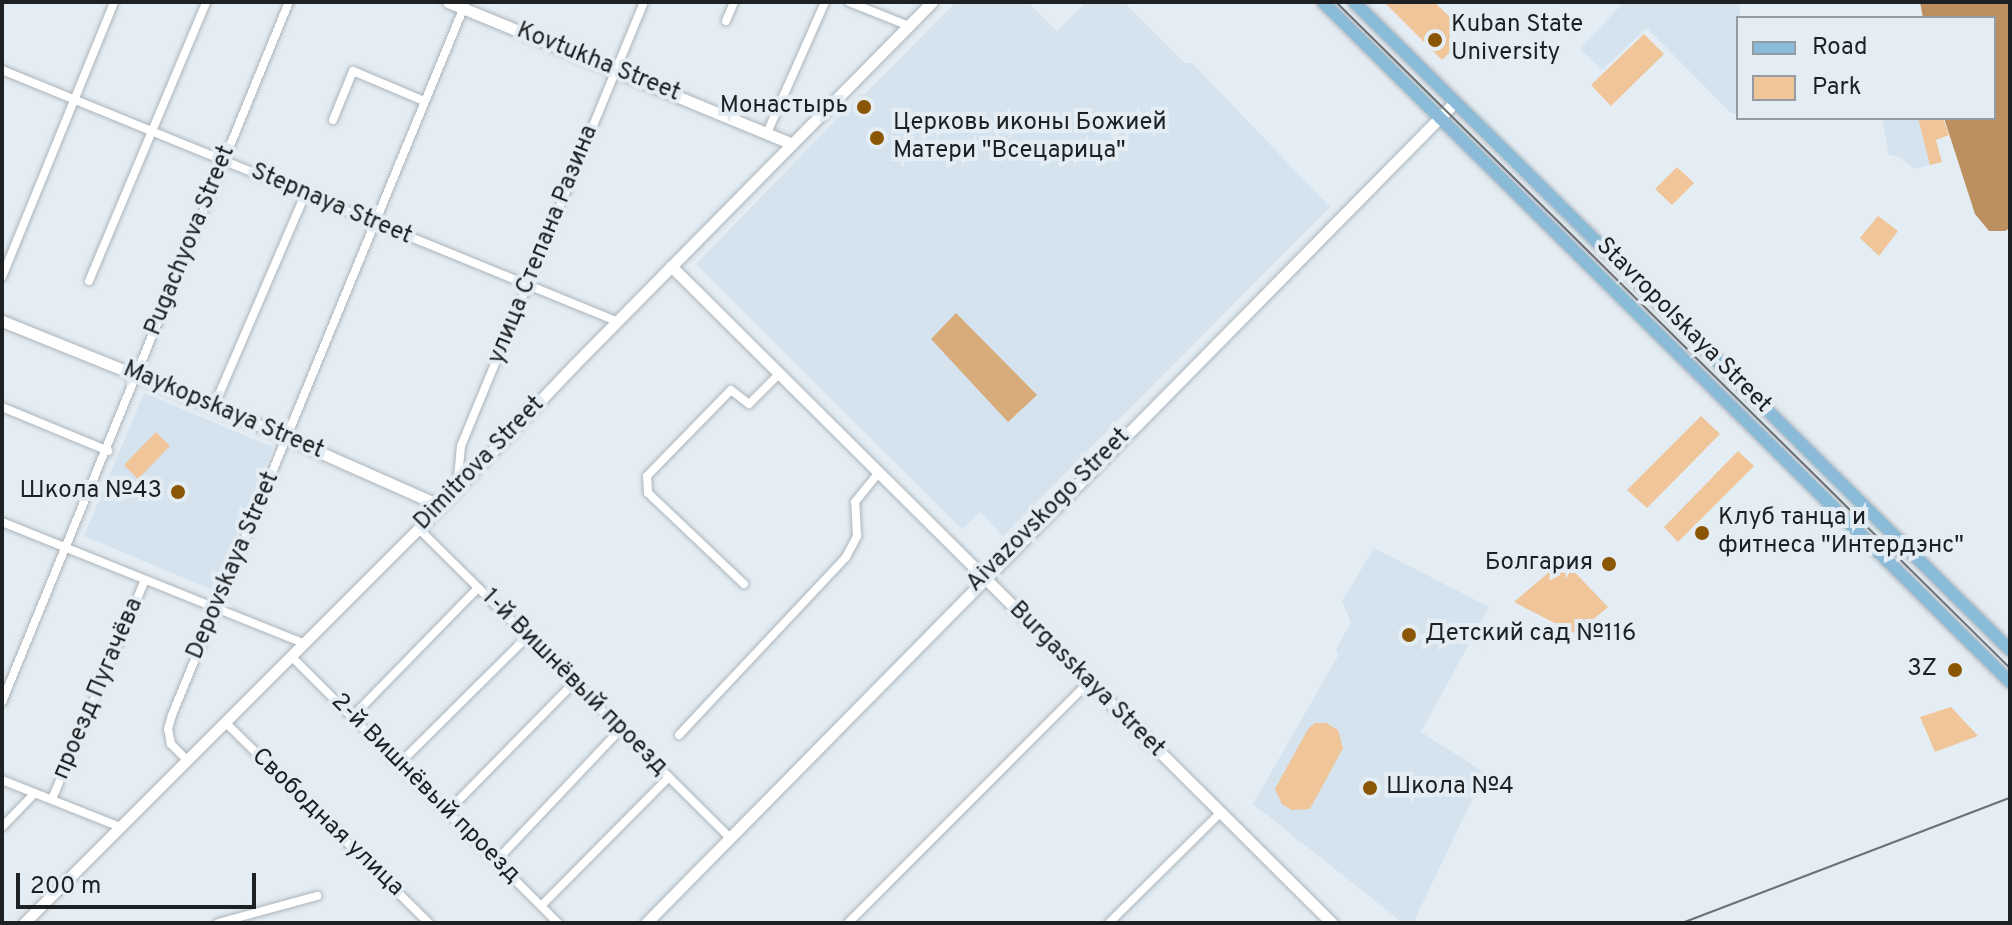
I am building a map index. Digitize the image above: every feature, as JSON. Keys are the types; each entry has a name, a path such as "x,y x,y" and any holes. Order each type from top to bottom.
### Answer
{"main road":[{"name":"Stavropolskaya Street","path":"1323,2 2010,682"},
{"name":"Stavropolskaya Street","path":"1354,2 2010,650"}],"street":[{"path":"2,277 114,2"},
{"path":"89,281 206,2"},
{"name":"Pugachyova Street","path":"2,702 108,451 289,2"},
{"name":"Kovtukha Street","path":"448,2 465,5 792,144"},
{"name":"улица Степана Разина","path":"457,491 461,446 644,2"},
{"path":"726,21 734,2"},
{"path":"767,133 825,2"},
{"path":"849,2 909,26"},
{"name":"Dimitrova Street","path":"24,923 457,491 616,321 932,2"},
{"name":"Depovskaya Street","path":"187,760 171,744 168,729 465,5"},
{"name":"Stepnaya Street","path":"2,70 528,288 616,321"},
{"path":"333,120 353,71 424,101"},
{"name":"Aivazovskogo Street","path":"646,923 1455,102"},
{"path":"214,406 305,195"},
{"name":"Burgasskaya Street","path":"671,266 1332,923"},
{"name":"Maykopskaya Street","path":"2,321 288,437 441,506"},
{"path":"744,584 648,493 647,476 731,390 749,404 778,375"},
{"path":"2,407 108,451"},
{"path":"679,735 846,557 857,536 855,502 878,474"},
{"path":"2,522 303,643"},
{"name":"1-й Вишнёвый проезд","path":"419,529 729,837"},
{"name":"проезд Пугачёва","path":"52,799 145,580"},
{"path":"353,716 478,588"},
{"path":"400,763 527,637"},
{"name":"2-й Вишнёвый проезд","path":"291,656 558,923"},
{"path":"448,811 574,683"},
{"path":"848,923 1088,683"},
{"name":"Свободная улица","path":"225,722 429,923"},
{"path":"497,860 621,729"},
{"path":"542,905 669,777"},
{"path":"2,780 120,827"},
{"path":"2,827 35,793"},
{"path":"1109,923 1220,813"},
{"path":"218,923 317,896"}],"shaded area":[{"path":"956,2 1028,2 1057,31 1086,2 1124,2 1185,63 1192,63 1330,207 1003,536 980,512 962,529 696,264 860,95 865,94"},
{"path":"1624,2 1739,2 1741,16 1736,16 1736,113 1732,114 1647,28 1602,70 1580,49"},
{"path":"1920,2 2010,2 2010,228 2005,231 1989,231 1975,214 1945,120 1996,120 1996,16 1923,16"},
{"path":"1882,120 1919,120 1930,165 1915,169 1898,156 1889,155"},
{"path":"956,313 1037,395 1008,422 931,339"},
{"name":"Школа №43","path":"144,393 273,447 213,590 84,536"},
{"name":"Школа №4","path":"1374,548 1489,607 1421,732 1485,773 1413,923 1403,923 1253,804 1338,656 1336,649 1351,622 1342,601"}],"green space":[{"name":"Kuban State University","path":"1384,2 1434,2 1450,17 1450,52 1442,60"},
{"path":"1644,34 1664,54 1611,106 1591,85"},
{"path":"1919,120 1944,120 1949,135 1936,140 1942,162 1930,165"},
{"path":"1677,167 1694,183 1672,205 1655,189"},
{"path":"1878,216 1898,231 1879,256 1860,238"},
{"path":"1701,416 1720,434 1647,508 1627,490"},
{"path":"156,432 170,446 138,479 124,465"},
{"path":"1738,451 1754,466 1678,542 1664,527"},
{"path":"1563,560 1608,607 1576,634 1514,602"},
{"path":"1951,707 1978,736 1935,752 1920,717"},
{"path":"1315,723 1326,723 1338,730 1343,748 1310,809 1292,810 1282,804 1275,789 1308,729"}],"tram line":[{"path":"1336,2 2010,668"},
{"path":"1682,923 2010,798"}],"place":[{"name":"Kuban State University","path":"1435,40"},
{"name":"Монастырь","path":"864,107"},
{"name":"Церковь иконы Божией Матери \"Всецарица\"","path":"877,138"},
{"name":"Школа №43","path":"178,492"},
{"name":"Клуб танца и фитнеса \"Интердэнс\"","path":"1702,533"},
{"name":"Болгария","path":"1609,564"},
{"name":"Детский сад №116","path":"1409,635"},
{"name":"3Z","path":"1955,670"},
{"name":"Школа №4","path":"1370,788"}]}
